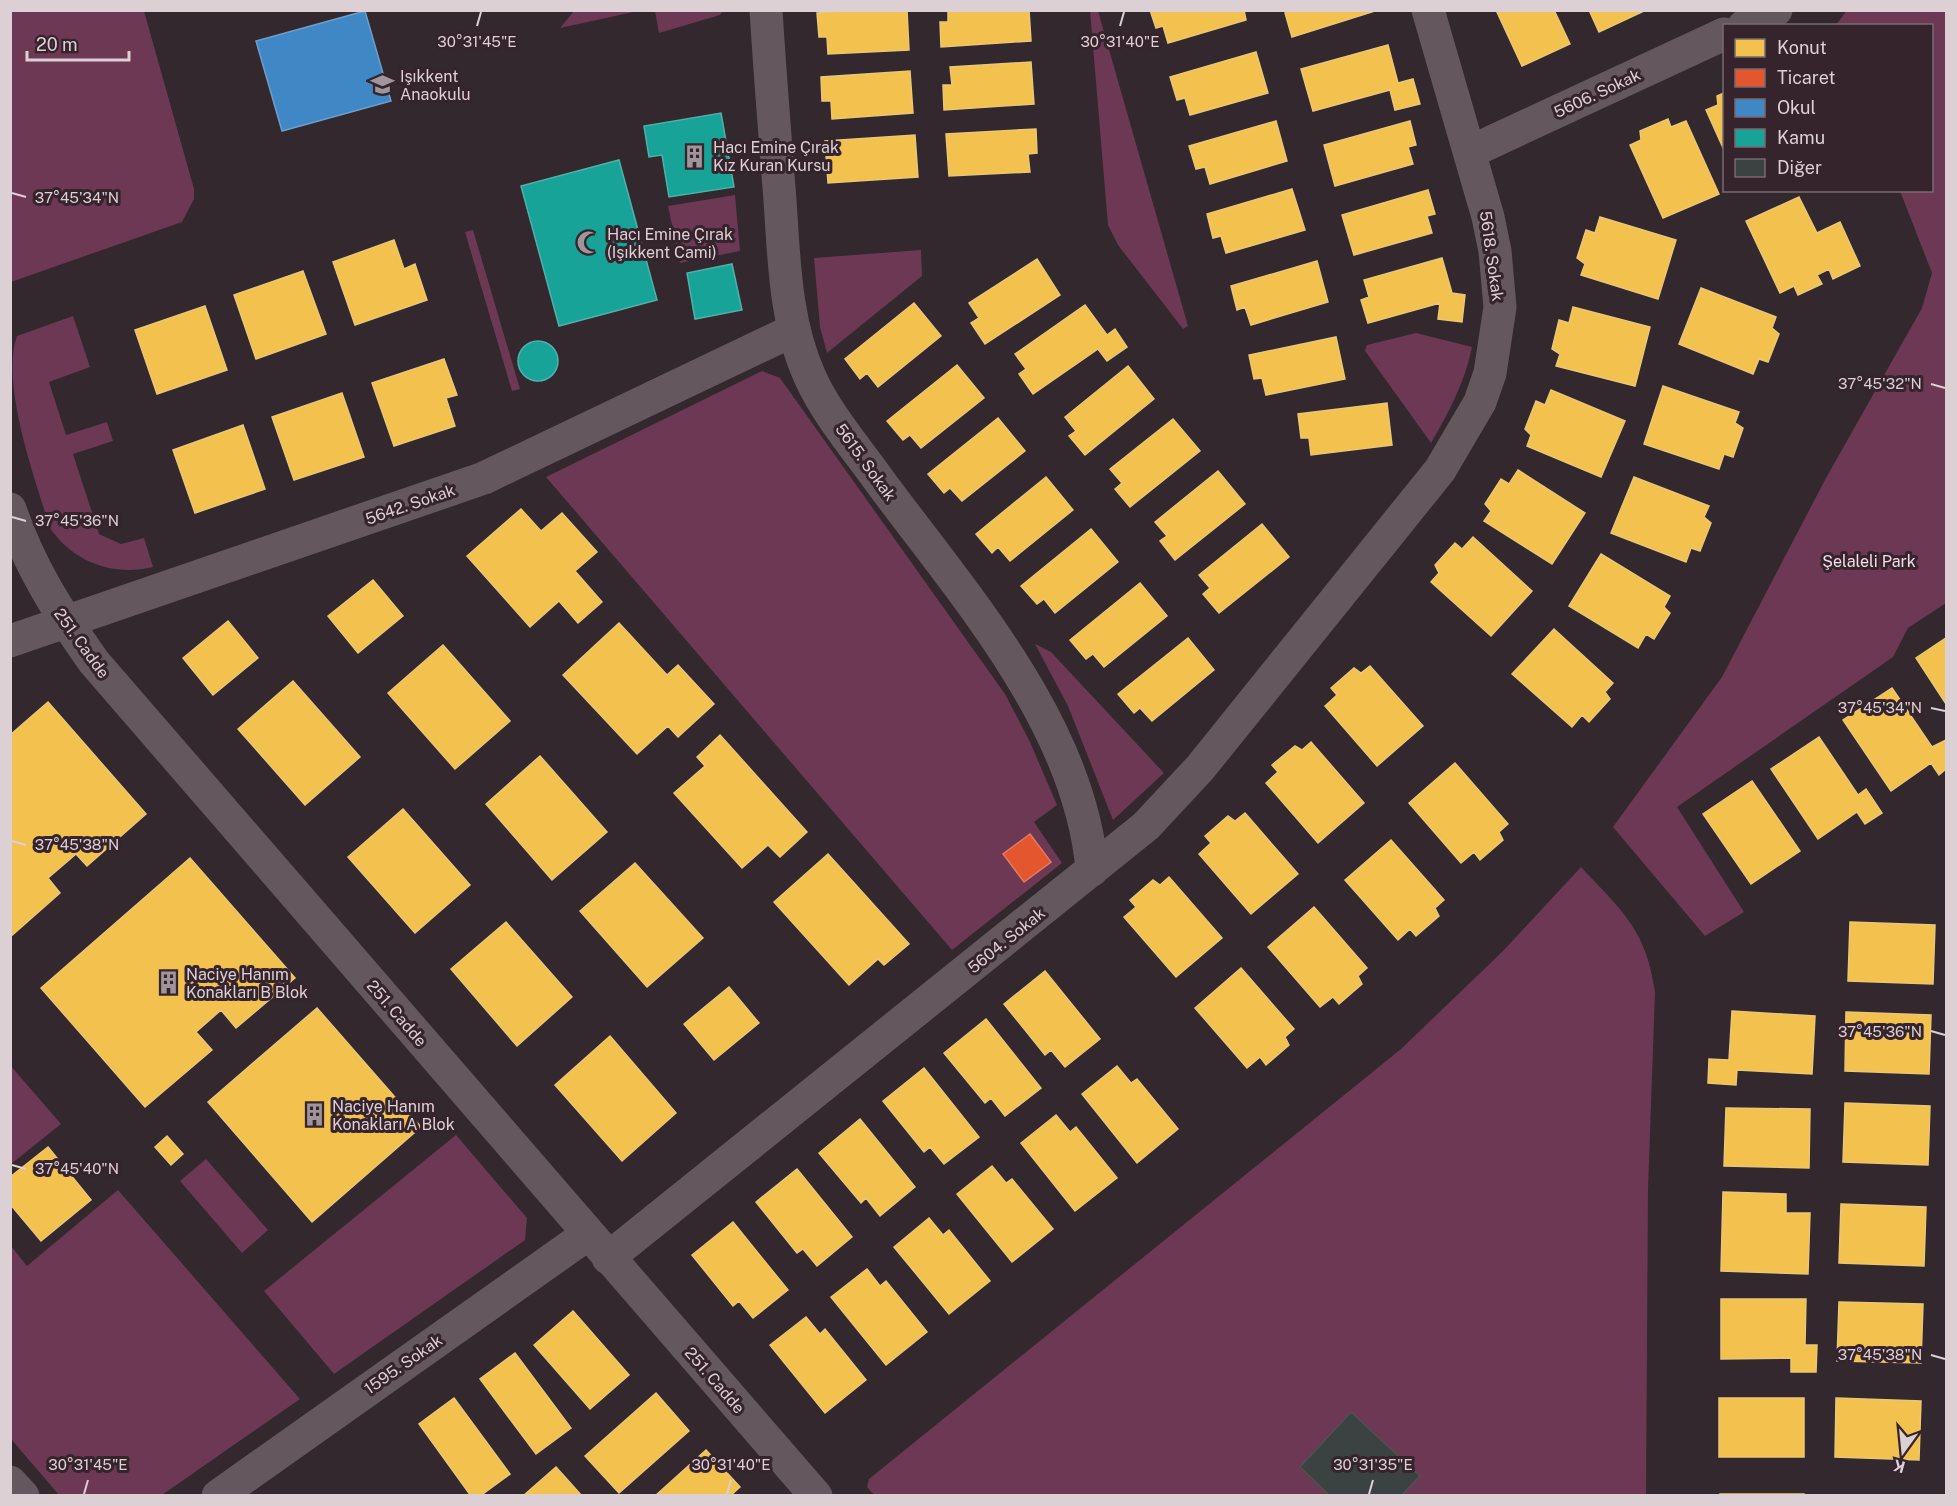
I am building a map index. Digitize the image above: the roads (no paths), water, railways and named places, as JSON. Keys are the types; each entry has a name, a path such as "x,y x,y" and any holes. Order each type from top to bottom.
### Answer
{"street":[{"name":"5615. Sokak","path":"766,10 783,235 794,330 807,369 825,405 997,641 1039,706 1053,735 1075,793 1089,841 1092,870"},
{"name":"5618. Sokak","path":"1357,575 1440,470 1464,432 1480,402 1490,374 1496,342 1499,285 1488,217 1428,10"},
{"path":"1748,24 1776,10"},
{"name":"5606. Sokak","path":"1470,152 1723,35"},
{"name":"5642. Sokak","path":"10,641 484,478 794,330"},
{"name":"251. Cadde","path":"10,509 34,570 65,621 94,662 816,1496"},
{"name":"5604. Sokak","path":"609,1258 1146,826 1185,786 1357,575"},
{"name":"1595. Sokak","path":"218,1496 588,1234"},
{"path":"10,1482 22,1496"}],"place":[{"name":"Işıkkent Anaokulu","path":"382,85"},
{"name":"Hacı Emine Çırak Kız Kuran Kursu","path":"695,156"},
{"name":"Hacı Emine Çırak (Işıkkent Cami)","path":"589,243"},
{"name":"Naciye Hanım Konakları B Blok","path":"168,983"},
{"name":"Naciye Hanım Konakları A Blok","path":"314,1115"}],"park label":[{"name":"Şelaleli Park","path":"1869,561"}]}
